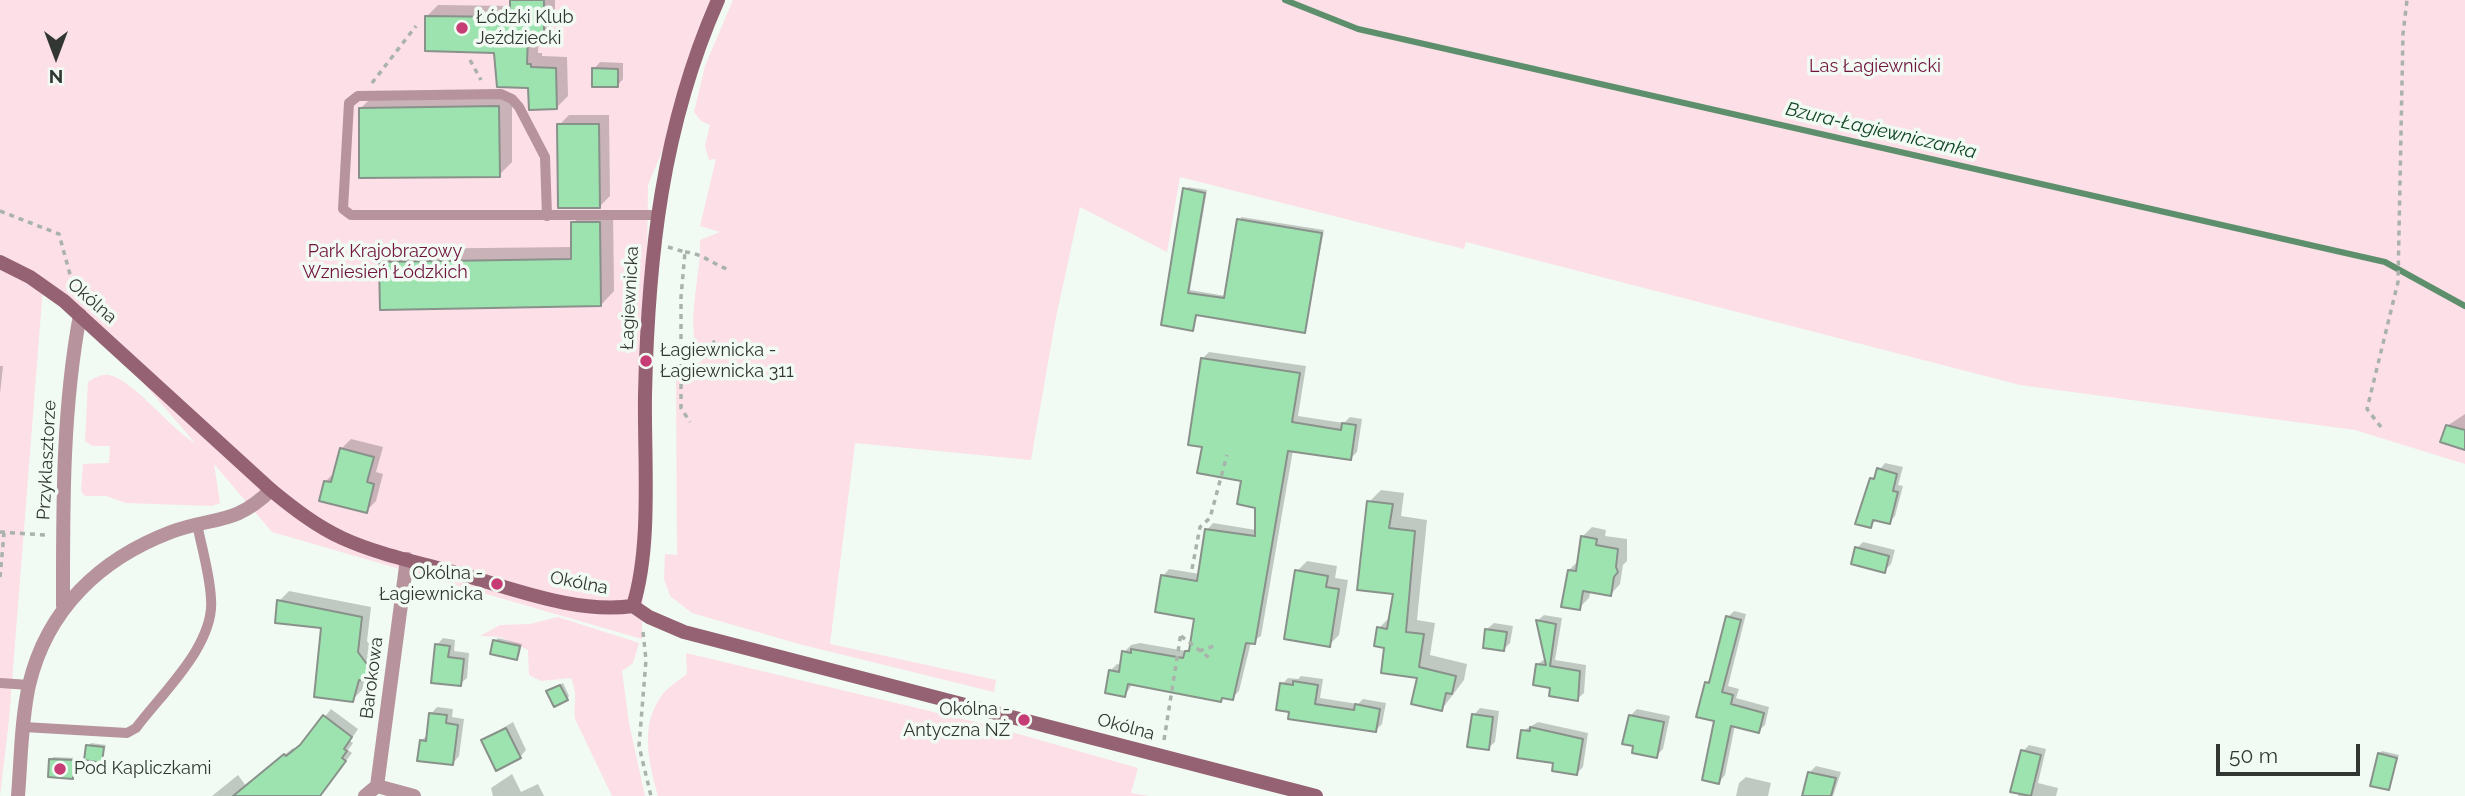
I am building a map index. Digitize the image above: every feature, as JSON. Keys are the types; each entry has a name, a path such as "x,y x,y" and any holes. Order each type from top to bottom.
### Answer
{"street":[{"name":"Łagiewnicka","path":"633,607 642,557 648,295 656,215 681,98 718,0"},
{"name":"Okólna","path":"0,262 30,277 80,315 271,490 308,519 341,538 576,605 614,609 633,607 684,632 1316,796"},
{"name":"Przyklasztorze","path":"63,607 63,500 71,372 80,315"},
{"name":"Przyklasztorze","path":"18,796 29,685 46,638 63,607 94,577 132,550 197,524 241,514 271,490"},
{"name":"Barokowa","path":"377,786 407,559"},
{"path":"365,796 377,786 414,796"}],"lane":[{"path":"547,216 545,157 512,99 489,94 362,96 353,99 346,110 343,209 347,214 547,216 656,215"},
{"path":"24,727 127,733 136,728 204,639 210,620 212,600 197,524"},
{"path":"0,683 29,685"}],"path":[{"path":"2381,427 2367,409 2398,282 2403,34 2407,0"},
{"path":"362,96 416,26"},
{"path":"470,60 489,94"},
{"path":"0,211 59,234 75,295"},
{"path":"663,246 705,257 715,266 731,270"},
{"path":"685,252 681,408 690,422"},
{"path":"680,370 715,341"},
{"path":"1192,569 1200,527 1210,518 1227,455"},
{"path":"0,578 2,533 46,535"},
{"path":"633,607 646,646 639,746 651,796"},
{"path":"1164,740 1181,635 1212,660"},
{"path":"1199,651 1217,645"}],"green space":[{"name":"Park Krajobrazowy Wzniesień Łódzkich","path":"0,0 725,0 648,185 642,639 272,532 214,464 220,503 212,506 126,503 106,496 85,496 81,491 83,464 109,463 110,446 92,446 85,441 88,382 96,378 109,375 130,386 195,443 67,294 43,287 9,720 0,796"},
{"name":"Las Łagiewnicki","path":"733,0 2465,0 2465,464 2355,430 2020,385 1466,242 1464,249 1180,177 1167,252 1080,207 1056,317 1031,460 855,443 830,644 996,680 994,692 799,644 692,613 670,596 664,579 665,554 677,555 676,378 686,378 688,370 703,360 697,348 693,319 700,240 720,232 700,226 716,159 709,160 705,146 710,125 701,121 694,112 705,66"},
{"path":"558,617 639,643 633,663 622,671 629,723 645,796 612,796 575,719 575,695 571,678 541,681 529,675 528,650 500,637 480,636 500,625 530,624"},
{"path":"686,653 976,722 1138,768 1131,793 1149,796 658,796 649,758 650,719 662,695 687,674"}],"building":[{"path":"510,0 544,0 544,34 528,34 527,64 531,64 531,67 556,68 557,109 529,110 528,88 497,87 494,53 425,51 425,16 510,17"},
{"path":"592,68 618,69 618,87 592,87"},
{"path":"499,106 500,177 359,178 359,108"},
{"path":"557,124 599,124 600,208 558,208"},
{"path":"1183,188 1205,193 1188,293 1224,298 1237,219 1322,233 1305,333 1196,315 1193,331 1161,325"},
{"path":"571,222 600,222 601,306 380,310 379,262 571,259"},
{"path":"1201,358 1300,373 1292,422 1341,430 1342,423 1356,425 1351,460 1288,451 1255,644 1246,643 1233,700 1222,698 1221,702 1128,684 1125,697 1105,693 1109,670 1119,672 1122,651 1131,653 1131,649 1183,658 1185,651 1189,651 1194,619 1155,612 1161,575 1197,581 1205,529 1255,536 1255,508 1237,504 1241,481 1197,473 1202,447 1188,445"},
{"path":"2446,425 2465,430 2465,450 2440,442"},
{"path":"340,448 374,457 367,482 374,484 367,513 319,501 324,481 331,482"},
{"path":"1877,468 1897,474 1893,491 1898,492 1890,524 1873,520 1871,528 1855,524 1870,478 1874,479"},
{"path":"1367,501 1393,504 1389,528 1415,531 1406,632 1424,634 1419,667 1456,676 1452,694 1446,693 1442,711 1411,704 1417,678 1381,673 1384,648 1374,646 1377,627 1387,629 1393,594 1357,590"},
{"path":"1581,536 1597,539 1596,545 1618,549 1618,572 1614,577 1611,596 1583,591 1580,610 1561,607 1568,570 1576,571"},
{"path":"1855,547 1889,556 1885,573 1851,564"},
{"path":"1295,570 1328,576 1326,587 1339,589 1330,647 1284,639"},
{"path":"277,600 362,617 358,652 369,667 368,681 359,680 353,702 314,697 321,628 275,623"},
{"path":"1726,616 1741,620 1722,692 1733,695 1731,704 1764,713 1759,733 1731,726 1719,784 1702,780 1714,721 1696,717 1705,682 1709,683"},
{"path":"1536,620 1556,624 1550,666 1580,671 1578,701 1549,696 1550,688 1533,685 1536,664 1546,665"},
{"path":"1485,629 1507,632 1504,651 1483,648"},
{"path":"493,640 520,646 517,660 490,654"},
{"path":"435,644 450,646 448,657 464,659 461,686 431,683"},
{"path":"1293,681 1318,685 1315,704 1354,710 1355,704 1380,709 1376,732 1288,719 1289,712 1276,710 1280,683 1293,685"},
{"path":"560,685 568,700 554,707 546,691"},
{"path":"429,713 447,715 446,723 458,725 453,765 417,761 420,740 426,741"},
{"path":"1472,714 1493,717 1489,750 1467,747"},
{"path":"323,715 352,737 344,749 347,751 342,758 346,761 320,796 233,796 284,754 286,756 300,745"},
{"path":"1629,715 1664,722 1657,758 1632,753 1633,746 1622,744"},
{"path":"1530,727 1583,739 1577,775 1552,771 1553,763 1517,758 1521,730 1530,731"},
{"path":"506,728 521,758 496,771 481,740"},
{"path":"86,745 104,747 102,763 84,760"},
{"path":"2021,750 2041,755 2031,796 2010,792"},
{"path":"2378,753 2397,758 2389,790 2370,786"},
{"path":"49,759 74,760 73,779 48,777"},
{"path":"1808,772 1836,778 1831,796 1802,796"}],"waterway":[{"name":"Bzura-Łagiewniczanka","path":"1285,0 1358,29 2385,262 2465,306"}],"place":[{"name":"Łódzki Klub Jeździecki","path":"462,28"},
{"name":"Łagiewnicka - Łagiewnicka 311","path":"646,361"},
{"name":"Okólna - Łagiewnicka","path":"497,584"},
{"name":"Okólna - Antyczna NŻ","path":"1024,720"},
{"name":"Pod Kapliczkami","path":"60,769"}]}
